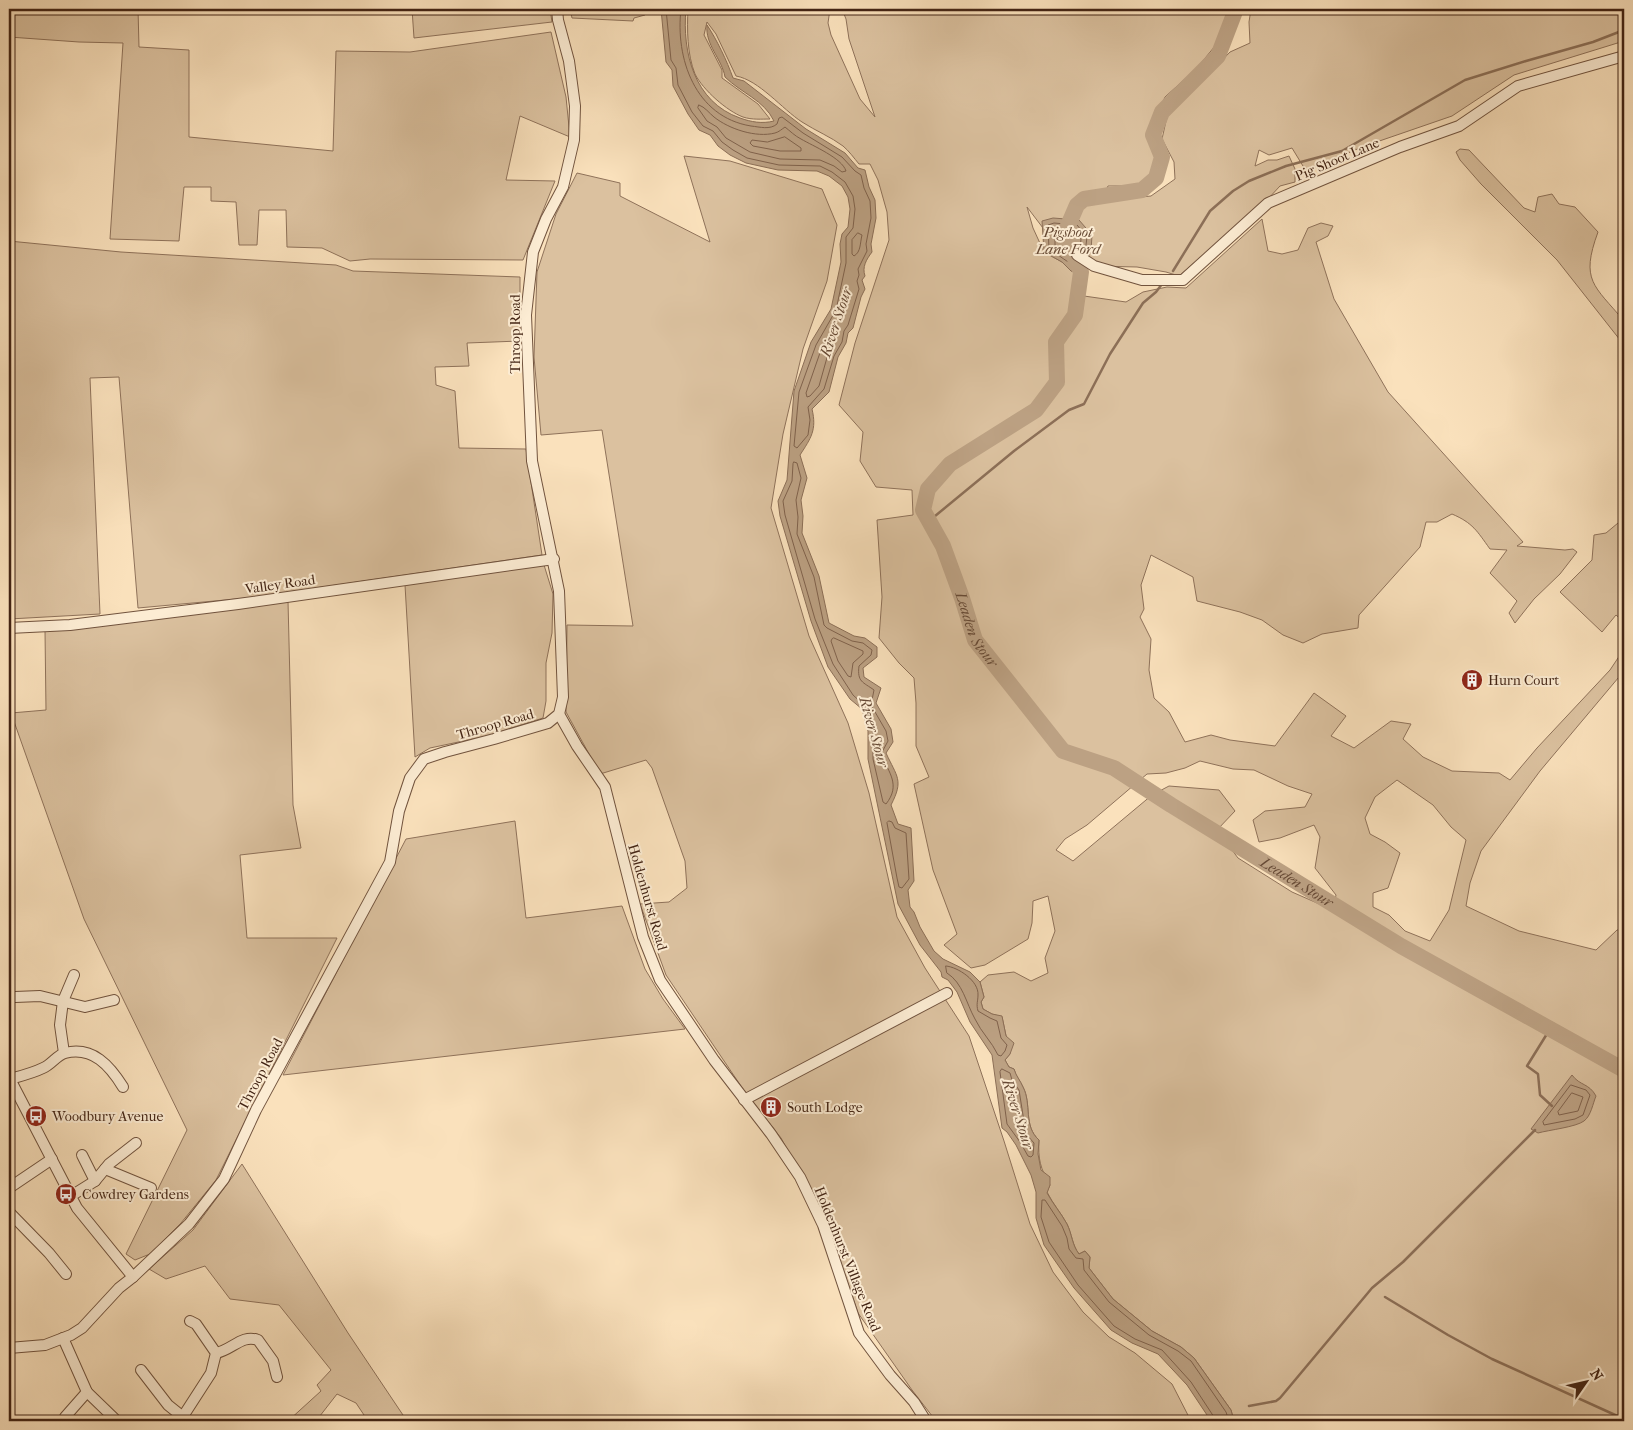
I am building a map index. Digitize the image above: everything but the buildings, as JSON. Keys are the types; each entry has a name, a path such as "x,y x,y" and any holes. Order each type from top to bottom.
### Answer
{"street":[{"name":"Throop Road","path":"9,1348 38,1347 52,1343 82,1328 119,1288 189,1224 224,1179 256,1110 390,862 399,811 410,778 424,760 445,752 534,728 553,720 562,710 560,591 532,461 526,315 533,252 546,219 563,187 574,140 575,106 569,61 557,9"},
{"name":"Pig Shoot Lane","path":"1077,255 1094,266 1142,280 1184,280 1268,203 1400,147 1459,126 1518,86 1624,56"},
{"name":"Valley Road","path":"9,628 70,625 228,606 554,558"},
{"name":"Holdenhurst Road","path":"559,714 564,719 578,746 605,787 643,936 660,980 714,1060 771,1134 800,1177"},
{"path":"64,1053 60,1025 63,1001 74,976"},
{"path":"744,1100 947,993"},
{"path":"15,997 40,996 84,1007 114,1000"},
{"path":"123,1087 113,1070 100,1058 81,1052 64,1053 45,1068 9,1078 77,1208 133,1277"},
{"path":"71,1196 94,1181 105,1169 136,1143"},
{"path":"82,1155 94,1181"},
{"path":"9,1188 52,1158"},
{"path":"105,1169 151,1188"},
{"name":"Holdenhurst Village Road","path":"800,1177 822,1225 859,1333 890,1375 914,1402 926,1421"},
{"path":"9,1212 49,1253 66,1274"},
{"path":"141,1370 181,1419 211,1374 216,1353 196,1324 190,1320"},
{"path":"63,1338 87,1392 117,1421"},
{"path":"216,1353 222,1352 243,1339 251,1338 258,1340 273,1361 277,1376"},
{"path":"64,1421 65,1417 87,1392"}],"shaded area":[{"path":"9,9 138,9 139,47 189,50 189,137 333,151 336,51 410,52 551,32 566,97 570,137 520,116 506,180 555,181 523,260 370,259 350,261 322,248 287,247 286,210 259,210 257,245 239,245 236,202 211,201 211,187 184,187 179,241 110,239 123,43 9,37"},
{"path":"412,9 550,9 552,22 414,38"},
{"path":"570,9 645,9 645,15 634,18 633,21 572,18"},
{"path":"688,9 830,9 828,23 831,35 860,99 875,117 849,39 846,19 842,9 1230,9 1215,46 1197,68 1165,97 1148,136 1156,157 1153,176 1137,186 1108,186 1101,201 1151,196 1175,179 1174,162 1162,139 1168,112 1230,52 1250,43 1249,22 1251,9 1624,9 1624,41 1514,75 1452,116 1362,147 1306,171 1292,148 1269,155 1259,150 1255,166 1268,160 1277,160 1289,156 1295,169 1295,182 1280,186 1267,200 1179,276 1137,267 1094,266 1043,228 1027,207 1033,228 1044,252 1062,262 1071,271 1081,272 1084,296 1126,302 1143,292 1167,287 1186,288 1262,219 1268,251 1282,254 1298,250 1308,228 1321,223 1333,226 1328,236 1316,242 1334,299 1388,392 1523,542 1517,546 1573,549 1577,552 1560,574 1534,599 1515,623 1509,613 1517,601 1490,573 1507,550 1490,549 1474,528 1452,514 1437,522 1426,522 1420,547 1359,615 1358,628 1322,634 1303,643 1283,635 1262,620 1240,612 1197,601 1193,577 1151,555 1141,585 1144,609 1140,617 1151,639 1149,670 1154,698 1169,712 1185,742 1211,735 1230,740 1275,746 1314,693 1346,716 1331,736 1354,748 1391,721 1411,724 1403,739 1423,757 1452,771 1499,773 1510,780 1537,748 1610,670 1624,649 1624,671 1540,771 1481,851 1470,883 1466,906 1519,931 1596,950 1617,930 1624,929 1624,1421 1234,1421 1231,1410 1194,1358 1181,1347 1152,1331 1113,1299 1089,1268 1090,1257 1085,1251 1079,1254 1077,1251 1067,1224 1047,1192 1050,1185 1040,1163 1039,1140 1029,1122 1026,1094 1014,1069 1009,1067 1005,1060 1010,1054 1002,1017 983,1009 981,1002 984,997 980,982 988,975 1014,972 1031,981 1048,973 1045,958 1055,931 1048,896 1033,901 1032,923 1028,939 985,965 971,968 944,945 957,934 933,870 914,784 929,777 916,746 914,678 879,638 882,597 877,520 913,515 912,490 876,487 860,461 863,432 839,405 855,343 889,240 887,212 878,180 870,164 859,164 843,146 802,122 753,83 736,76 716,34 707,22 704,35 722,70 722,78 758,104 770,119 743,117 716,99 704,87 692,66 689,50","holes":["1200,761 1233,769 1254,770 1288,786 1312,794 1305,807 1265,811 1253,820 1259,842 1280,838 1314,825 1320,837 1315,868 1336,895 1333,910 1292,892 1238,858 1217,830 1235,811 1219,790 1169,786 1152,795 1073,861 1056,850 1065,839 1087,825 1147,774 1166,773 1185,768","1397,780 1433,805 1451,827 1466,840 1449,910 1430,941 1405,931 1389,915 1373,907 1373,893 1388,888 1400,853 1370,834 1365,818 1375,797"]},
{"path":"1460,149 1469,150 1524,208 1535,212 1538,197 1552,194 1559,204 1575,207 1598,232 1590,262 1590,272 1598,290 1624,321 1624,345 1557,260 1481,184 1460,160 1456,152"},
{"path":"684,156 730,161 822,189 837,225 827,281 803,349 783,434 771,508 809,636 848,723 869,793 897,917 925,968 969,1036 1030,1224 1053,1272 1083,1312 1109,1337 1135,1353 1172,1384 1191,1421 936,1421 858,1313 832,1237 809,1189 781,1138 743,1089 666,975 640,904 669,902 687,888 685,861 652,768 646,760 600,774 566,712 567,625 633,626 602,430 541,435 534,357 537,272 556,214 577,173 620,183 620,196 710,242"},
{"path":"9,241 121,252 336,265 353,271 520,277 520,341 467,343 469,366 435,367 436,385 455,391 459,448 526,449 542,555 247,598 138,608 119,377 90,378 100,614 9,619"},
{"path":"1624,518 1624,622 1616,615 1602,632 1560,592 1592,560 1594,535 1606,533"},
{"path":"544,565 553,594 552,633 546,663 546,701 543,718 487,736 430,748 415,757 405,585"},
{"path":"288,601 293,805 301,848 240,855 247,938 337,938 216,1180 181,1223 150,1254 135,1260 126,1254 187,1130 84,919 11,713 46,710 45,631"},
{"path":"515,821 526,918 622,906 645,969 663,999 685,1029 283,1075 406,839"},
{"path":"242,1164 348,1333 407,1421 368,1421 356,1403 337,1394 316,1421 310,1417 307,1421 288,1421 321,1391 317,1385 331,1370 279,1305 230,1299 205,1266 166,1279 149,1269 193,1230"}],"water":[{"name":"River Stour","path":"661,9 686,9 686,42 694,74 712,100 724,110 740,118 752,121 774,121 758,102 725,77 721,64 711,45 707,25 722,51 733,78 744,81 806,129 845,153 858,168 865,170 869,187 875,200 876,218 871,244 872,252 864,267 865,276 862,280 865,289 853,328 848,333 846,343 838,357 829,392 812,409 814,423 812,433 800,455 807,478 801,500 803,516 802,533 819,576 829,623 854,636 865,638 877,647 877,657 863,668 864,677 881,688 876,703 891,729 893,742 886,753 898,779 897,790 891,805 898,824 911,828 914,881 908,890 910,907 934,951 943,959 970,972 980,982 984,997 981,1002 983,1009 992,1014 1002,1016 1006,1036 1014,1043 1010,1054 1005,1060 1009,1067 1014,1069 1026,1094 1029,1122 1039,1140 1038,1154 1041,1170 1050,1177 1047,1193 1067,1224 1077,1251 1079,1254 1085,1251 1090,1257 1089,1268 1113,1299 1152,1331 1181,1347 1194,1358 1231,1410 1234,1421 1211,1421 1187,1385 1158,1354 1132,1343 1111,1330 1074,1288 1044,1245 1036,1218 1036,1192 1031,1175 1016,1145 1002,1128 992,1055 970,1022 957,992 948,980 942,977 941,972 920,945 898,904 868,759 868,731 862,709 850,699 828,667 811,621 780,516 778,501 787,480 794,391 811,342 831,309 841,262 840,244 842,234 848,227 850,209 848,197 842,186 829,176 817,171 778,170 746,163 730,155 718,146 710,135 699,130 673,86 672,70 666,62"},
{"name":"Pigshoot Lane Ford","path":"1053,218 1079,220 1092,235 1091,251 1081,272 1071,271 1062,262 1044,252 1042,221"},
{"path":"1572,1075 1596,1096 1586,1119 1575,1125 1538,1133 1531,1129"}],"waterway":[{"name":"Leaden Stour","path":"1236,9 1218,56 1162,112 1153,135 1162,157 1156,178 1142,190 1084,199 1077,205 1064,235 1081,272 1075,315 1056,342 1057,382 1036,410 950,464 928,489 923,510 943,546 975,640 1063,751 1114,768 1401,946 1624,1070"},
{"path":"1173,271 1210,211 1233,191 1249,181 1286,166 1342,151 1465,80 1593,42 1624,30"},
{"path":"929,521 1014,451 1069,410 1084,404 1110,354 1143,303 1162,284"},
{"path":"1550,1029 1527,1066 1538,1074 1540,1095 1552,1106"},
{"path":"1249,1406 1276,1401 1280,1398 1372,1288 1403,1262 1535,1130"},
{"path":"1385,1297 1492,1359 1624,1419"}],"place":[{"name":"Hurn Court","path":"1472,680"},
{"name":"South Lodge","path":"771,1107"},
{"name":"Woodbury Avenue","path":"36,1116"},
{"name":"Cowdrey Gardens","path":"66,1194"}]}
